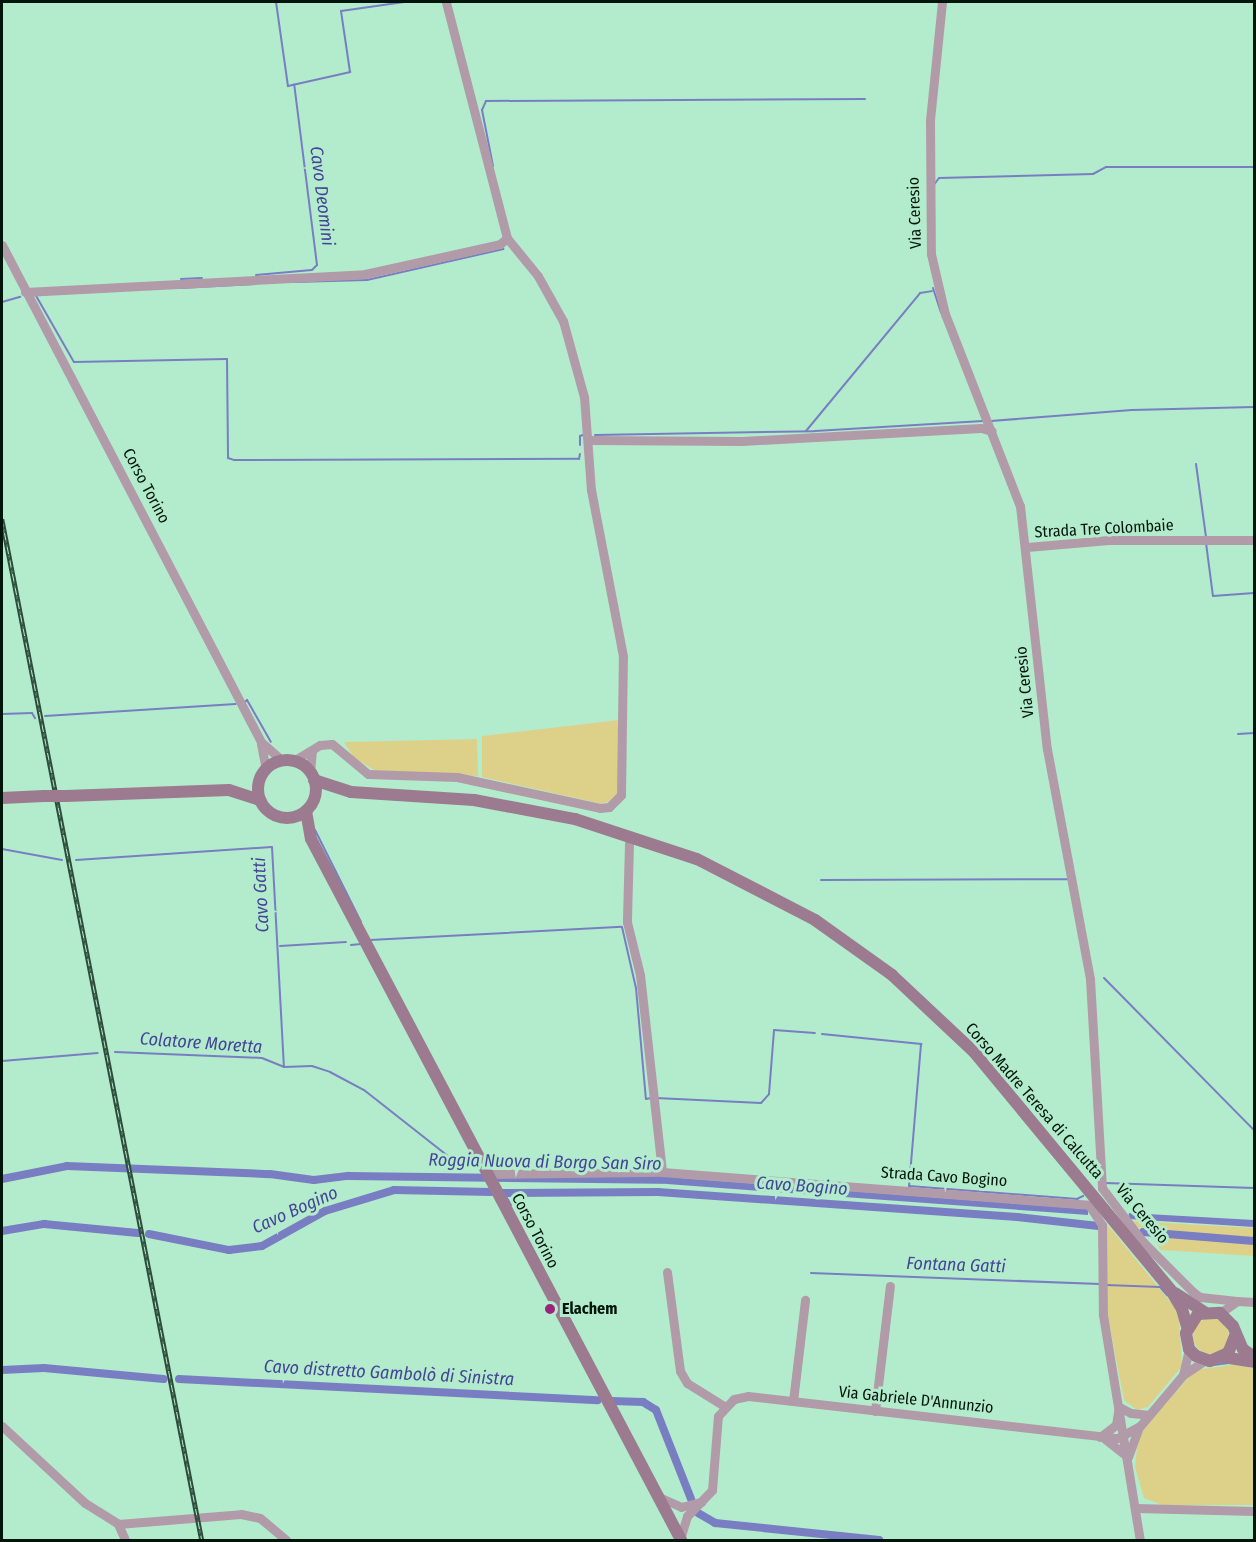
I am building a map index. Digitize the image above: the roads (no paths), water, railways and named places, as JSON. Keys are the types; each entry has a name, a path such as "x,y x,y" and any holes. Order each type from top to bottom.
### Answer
{"main road":[{"path":"229,790 288,761 312,777 351,792"},
{"path":"260,800 263,773"},
{"path":"309,807 312,777"},
{"path":"2,798 229,790 260,800 270,813 286,818 351,792"},
{"name":"Corso Madre Teresa di Calcutta","path":"351,792 474,800 575,819 697,859 815,920 892,975 975,1052 1170,1290 1182,1309 1187,1328"},
{"name":"Corso Torino","path":"309,807 311,839"},
{"name":"Corso Torino","path":"286,818 311,839 680,1540"},
{"name":"Corso Madre Teresa di Calcutta","path":"1170,1290 1204,1312"},
{"path":"1254,1357 1220,1313 1204,1312 1187,1328 1189,1348 1205,1360 1222,1357 1254,1362"},
{"path":"1222,1357 1231,1348 1234,1331"}],"street":[{"path":"288,761 312,752 320,745 332,744 368,774 457,777 600,808 616,803 623,789 623,656 591,490 584,397 567,331 538,276 507,238 446,2"},
{"name":"Via Ceresio","path":"942,2 930,121 931,254 945,314 1020,506 1027,547 1047,749 1090,979 1102,1188 1143,1242 1193,1292 1200,1297 1235,1303"},
{"path":"25,291 365,274 488,247 507,238"},
{"name":"Corso Torino","path":"2,245 261,742 263,773"},
{"path":"589,440 742,441 981,428 992,431"},
{"name":"Strada Tre Colombaie","path":"1027,547 1109,540 1254,540"},
{"name":"Corso Torino","path":"261,742 288,761"},
{"path":"312,752 312,777"},
{"path":"629,843 627,922 640,975 662,1172"},
{"name":"Strada Cavo Bogino","path":"489,1178 662,1172 1089,1205 1102,1225 1102,1315 1125,1437"},
{"path":"667,1272 680,1371 687,1383 724,1406 718,1416 714,1484 687,1516 680,1540"},
{"path":"875,1411 890,1286"},
{"path":"794,1401 805,1300"},
{"path":"1220,1313 1235,1303 1254,1302"},
{"path":"1234,1331 1235,1303"},
{"path":"1183,1375 1189,1348"},
{"path":"1140,1540 1125,1437 1140,1426 1183,1375 1205,1360"},
{"name":"Via Gabriele D'Annunzio","path":"724,1406 741,1396 1100,1437 1125,1437"},
{"path":"1128,1457 1118,1446 1100,1437 1116,1425 1119,1407 1131,1413 1149,1415"},
{"path":"2,1426 85,1503 118,1524 125,1540"},
{"path":"1128,1457 1140,1426"},
{"path":"659,1497 681,1507"},
{"path":"669,1518 681,1507 701,1502"},
{"path":"1136,1508 1254,1511"},
{"path":"118,1524 241,1514 260,1518 286,1540"},
{"path":"669,1518 687,1516"}],"water":[{"path":"667,1177 1088,1209 1088,1215 667,1184"},
{"path":"1129,1213 1254,1220 1254,1227 1128,1219"}],"waterway":[{"path":"276,2 288,86 350,72 341,11 404,2"},
{"name":"Cavo Deomini","path":"256,275 312,270 317,265 294,84"},
{"path":"493,166 482,110 486,101 865,99"},
{"path":"933,186 939,178 1093,174 1106,167 1254,167"},
{"path":"294,282 367,280 504,249"},
{"name":"Cavo Deomini","path":"181,279 202,278"},
{"path":"180,288 255,284"},
{"path":"933,288 941,313"},
{"path":"806,431 920,293 932,291"},
{"path":"35,294 74,362 227,359 228,458 234,460 579,459 580,454"},
{"name":"Cavo Deomini","path":"2,302 20,297"},
{"path":"991,421 1132,410 1254,407"},
{"path":"595,435 815,431 983,421"},
{"path":"580,445 580,436 583,435"},
{"path":"1196,464 1206,537"},
{"path":"1206,543 1213,596 1254,593"},
{"path":"245,702 247,700 271,742"},
{"path":"45,716 236,704"},
{"path":"2,714 32,713 35,718"},
{"path":"1238,734 1254,733"},
{"path":"315,830 361,922"},
{"name":"Cavo Gatti","path":"76,860 272,847 284,1067"},
{"name":"Cavo Gatti","path":"2,849 62,860"},
{"path":"821,880 1068,879"},
{"path":"370,940 622,927 636,988 646,1099 651,1098"},
{"path":"280,946 346,942"},
{"path":"351,945 361,944"},
{"path":"1104,978 1254,1130"},
{"path":"656,1098 761,1103 769,1094 774,1030 815,1033"},
{"path":"822,1034 921,1044 909,1186 1077,1199 1083,1196"},
{"name":"Fontana Gatti","path":"115,1052 262,1058 284,1067 312,1066 330,1072 364,1090 462,1167"},
{"name":"Colatore Moretta","path":"2,1061 98,1053"},
{"name":"Roggia Nuova di Borgo San Siro","path":"2,1179 67,1166 270,1174 314,1180 348,1176 678,1180"},
{"name":"Fontana Gatti","path":"462,1175 481,1175"},
{"path":"1105,1183 1254,1188"},
{"name":"Cavo Bogino","path":"149,1234 229,1250 262,1246 325,1211 394,1190 491,1192"},
{"name":"Cavo Bogino","path":"501,1193 658,1192 1017,1217 1099,1226"},
{"name":"Fontana Gatti","path":"507,1198 511,1205"},
{"name":"Cavo Bogino","path":"2,1231 44,1224 138,1233"},
{"name":"Cavo Bogino","path":"1143,1232 1254,1241"},
{"name":"Fontana Gatti","path":"811,1273 1100,1284"},
{"name":"Fontana Gatti","path":"1106,1285 1160,1287 1167,1295"},
{"name":"Fontana Gatti","path":"1213,1365 1229,1363"},
{"name":"Cavo distretto Gambolò di Sinistra","path":"2,1370 44,1368 163,1379"},
{"name":"Cavo distretto Gambolò di Sinistra","path":"179,1379 597,1400"},
{"name":"Cavo distretto Gambolò di Sinistra","path":"612,1401 643,1402 656,1410 691,1499"},
{"name":"Cavo distretto Gambolò di Sinistra","path":"698,1513 715,1523 879,1540"}],"railway":[{"path":"2,519 202,1540"}],"place":[{"name":"Elachem","path":"550,1309"}]}
